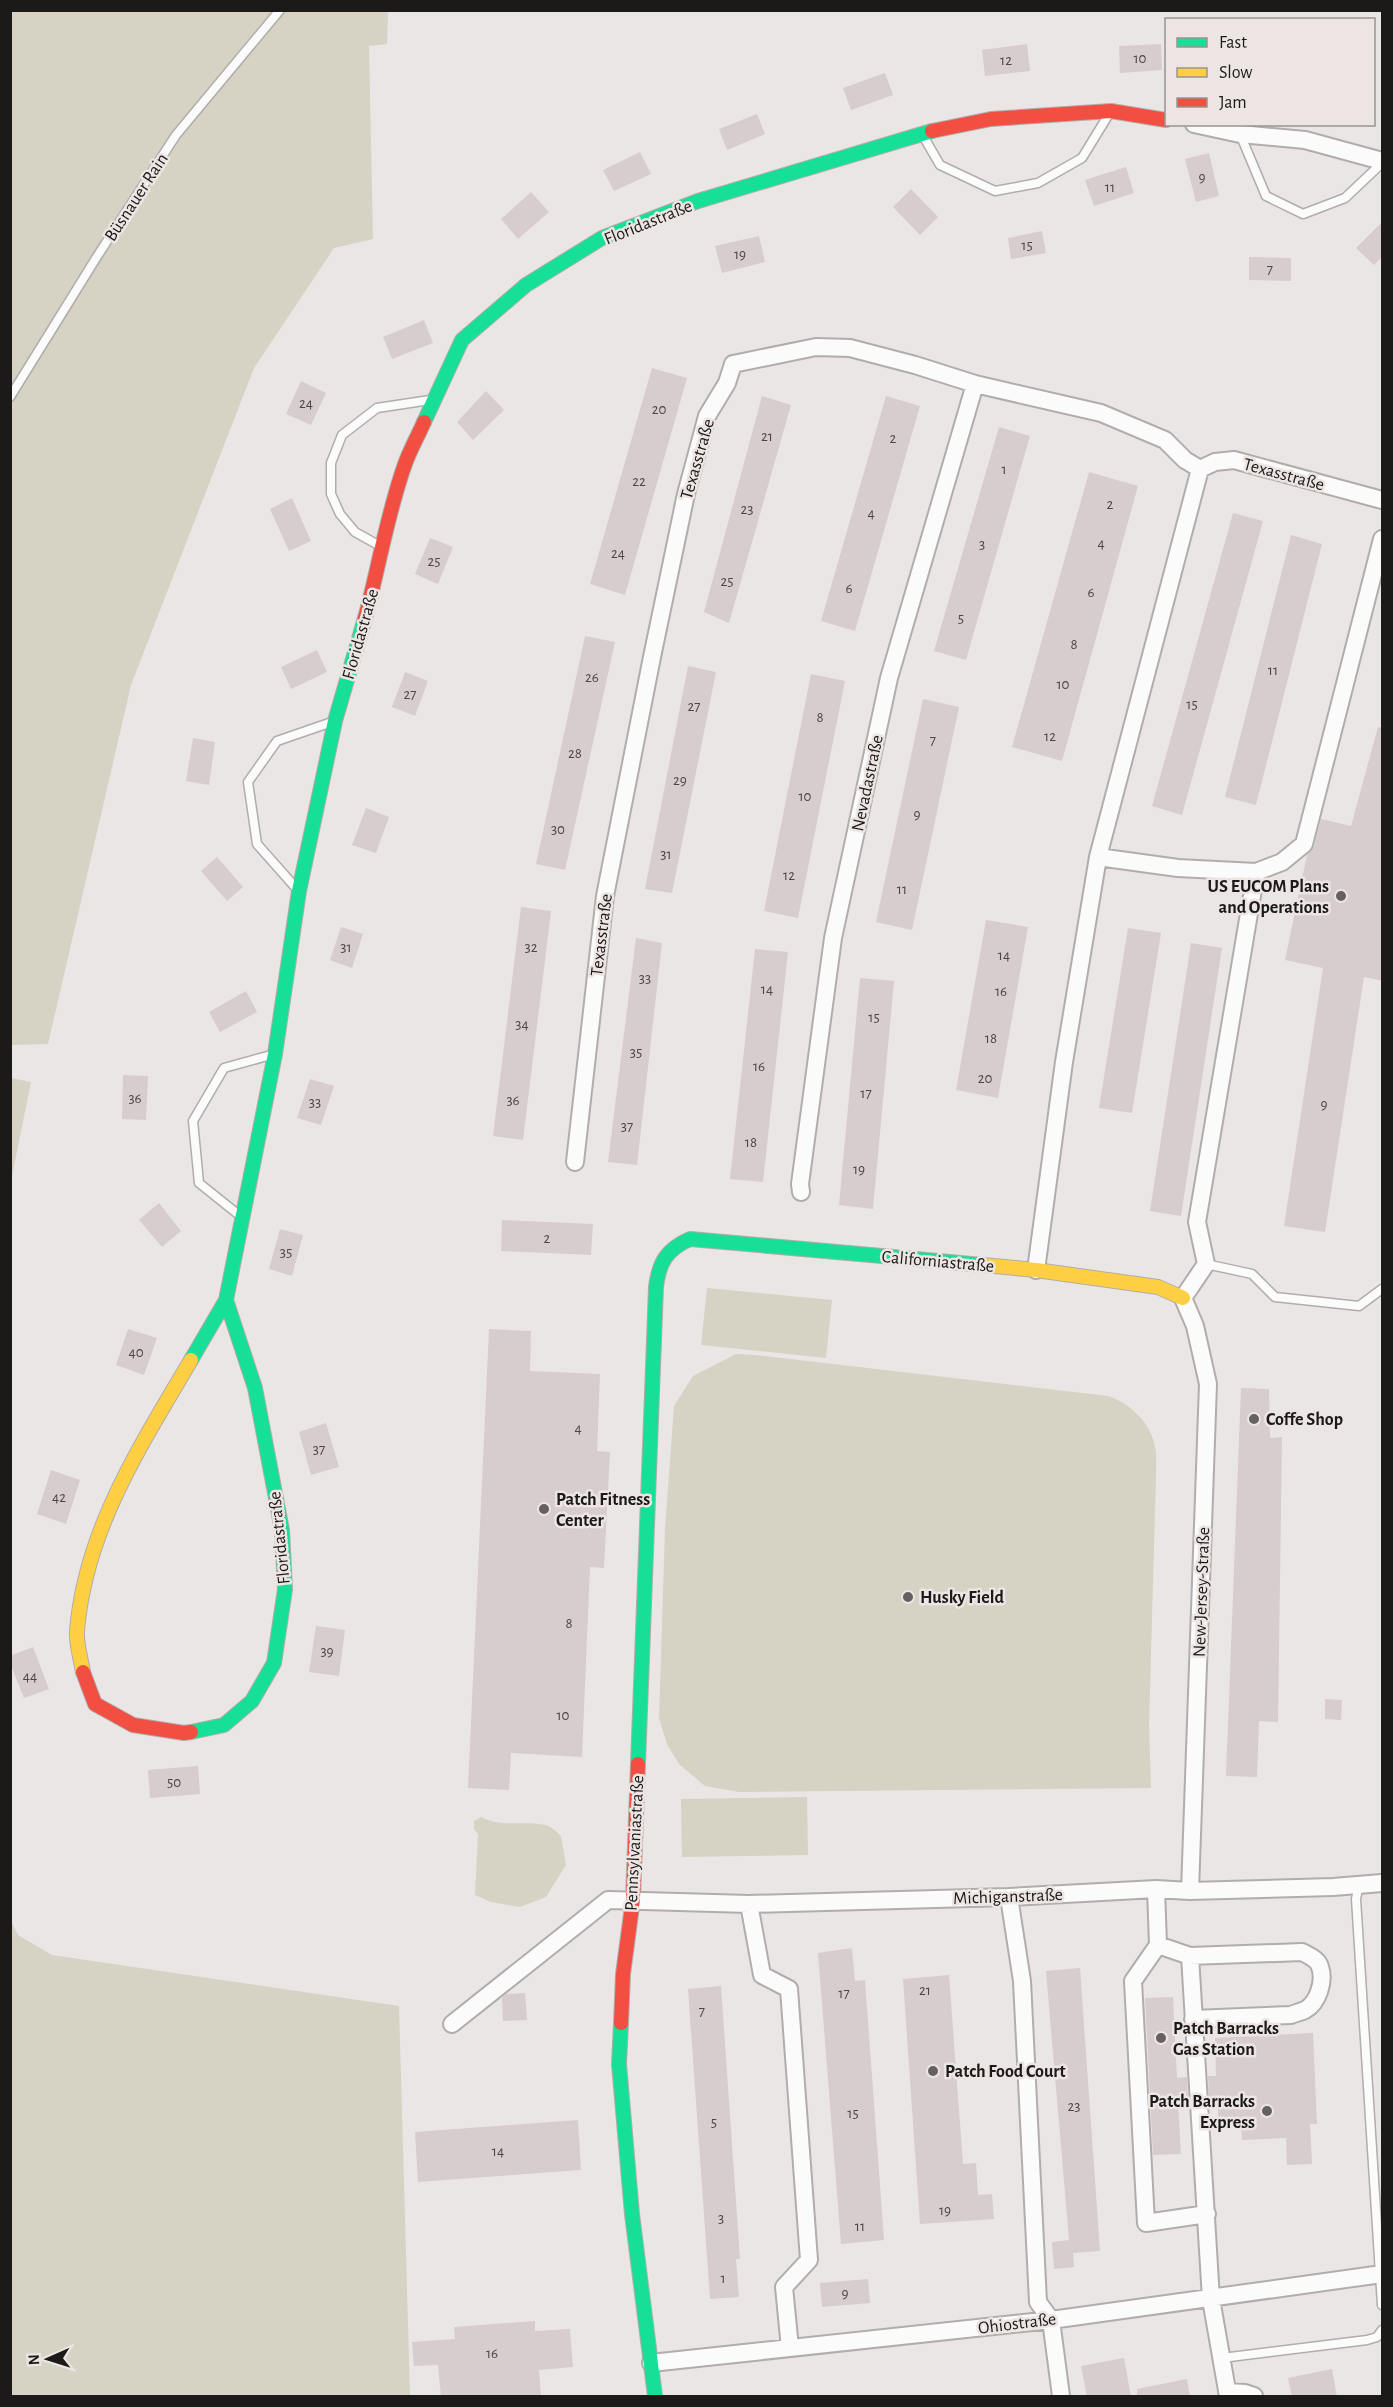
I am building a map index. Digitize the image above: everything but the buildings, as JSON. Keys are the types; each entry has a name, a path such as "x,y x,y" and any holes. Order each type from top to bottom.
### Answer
{"street":[{"name":"Floridastraße","path":"226,1300 255,1388 282,1530 285,1589 274,1663 252,1701 224,1725 184,1733 133,1725 95,1704 83,1674 77,1633 90,1558 124,1475 226,1300 275,1054 299,891 335,721 377,575 381,547 405,463 462,340 526,285 602,238 698,201 921,133 991,119 1111,111 1165,120"},
{"path":"1203,126 1240,134 1305,140 1383,162"},
{"name":"Texasstraße","path":"575,1162 605,896 629,771 686,494 707,416 727,383 733,364 816,347 850,348 975,384 1101,413 1165,440 1185,460 1200,469 1215,462 1234,460 1383,500"},
{"name":"Nevadastraße","path":"801,1192 801,1172 836,927 891,672 975,384"},
{"path":"1035,1270 1064,1062 1098,857 1200,469"},
{"path":"1098,857 1178,868 1256,872 1281,862 1304,844 1383,539"},
{"path":"1183,1298 1206,1264 1197,1222 1256,872"},
{"name":"Californiastraße","path":"690,1239 1035,1270 1158,1287 1183,1298"},
{"name":"Pennsylvaniastraße","path":"655,2397 632,2214 619,2064 623,1974 633,1899 656,1287 663,1256 673,1245 690,1239"},
{"name":"New-Jersey-Straße","path":"1183,1298 1195,1326 1208,1384 1190,1891"},
{"name":"Michiganstraße","path":"452,2024 608,1900 749,1904 1009,1897 1156,1889 1190,1891 1383,1882"},
{"path":"1156,1889 1158,1946 1133,1981 1146,2223 1207,2214"},
{"path":"1009,1897 1022,1981 1038,2302 1051,2320 1061,2397"},
{"path":"749,1904 762,1975 789,1989 809,2260 784,2287 790,2348"},
{"path":"1158,1946 1191,1956 1302,1952 1316,1960 1320,1966 1321,1983 1316,1999 1306,2010 1291,2014 1193,2019"},
{"path":"1191,1956 1211,2299 1228,2394 1245,2392 1254,2397"},
{"name":"Ohiostraße","path":"651,2363 1051,2320 1381,2275"}],"lane":[{"name":"Büsnauer Rain","path":"10,397 176,135 280,10"},
{"path":"921,133 940,165 995,191 1038,183 1082,158 1111,111"},
{"path":"1240,134 1266,196 1303,214 1345,198 1383,162"},
{"path":"381,547 355,531 340,514 331,494 331,463 342,435 377,408 434,399"},
{"path":"299,891 257,844 248,782 277,741 335,721"},
{"path":"242,1217 199,1183 193,1120 224,1068 275,1054"},
{"path":"1206,1264 1251,1274 1275,1297 1359,1306 1383,1289"},
{"path":"1359,1884 1356,1899 1383,2305"},
{"path":"1222,2358 1366,2340 1377,2337 1383,2331"}],"shaded area":[{"path":"10,11 388,11 387,44 369,46 373,239 334,248 254,368 131,685 48,1044 11,1045"},
{"path":"10,1078 31,1082 11,1181"},
{"path":"707,1288 832,1300 826,1358 701,1345"},
{"name":"Husky Field","path":"736,1354 1108,1396 1124,1404 1138,1415 1149,1430 1156,1450 1149,1725 1151,1788 739,1792 705,1786 679,1764 667,1744 659,1718 665,1529 674,1406 693,1376"},
{"path":"807,1797 808,1855 682,1857 681,1799"},
{"path":"481,1817 505,1823 545,1825 561,1836 566,1865 546,1897 520,1907 491,1902 475,1895 478,1834 474,1829 474,1821"},
{"path":"10,1919 18,1935 52,1955 399,2006 410,2396 11,2396"}],"traffic: fast":[{"path":"424,422 462,340 526,285 602,238 698,201 932,131"},
{"path":"191,1360 226,1300 275,1054 299,891 335,721 365,618"},
{"path":"638,1764 656,1287 659,1270 666,1257 675,1247 690,1239 983,1265"},
{"path":"191,1732 224,1725 252,1701 274,1663 285,1589 282,1530 255,1388 226,1300"},
{"path":"621,2023 619,2064 632,2214 655,2396"}],"traffic: slow":[{"path":"983,1265 1158,1287 1183,1298"},
{"path":"83,1672 77,1631 82,1594 103,1523 135,1456 191,1360"}],"traffic: jam":[{"path":"932,131 991,119 1111,111 1165,120"},
{"path":"365,618 399,483 424,422"},
{"path":"83,1672 95,1704 133,1725 184,1733 191,1732"},
{"path":"621,2023 623,1974 633,1899 638,1764"}],"place":[{"name":"US EUCOM Plans and Operations","path":"1341,896"},
{"name":"Coffe Shop","path":"1254,1419"},
{"name":"Patch Fitness Center","path":"544,1509"},
{"name":"Husky Field","path":"908,1597"},
{"name":"Patch Barracks Gas Station","path":"1161,2038"},
{"name":"Patch Food Court","path":"933,2071"},
{"name":"Patch Barracks Express","path":"1267,2111"}]}
